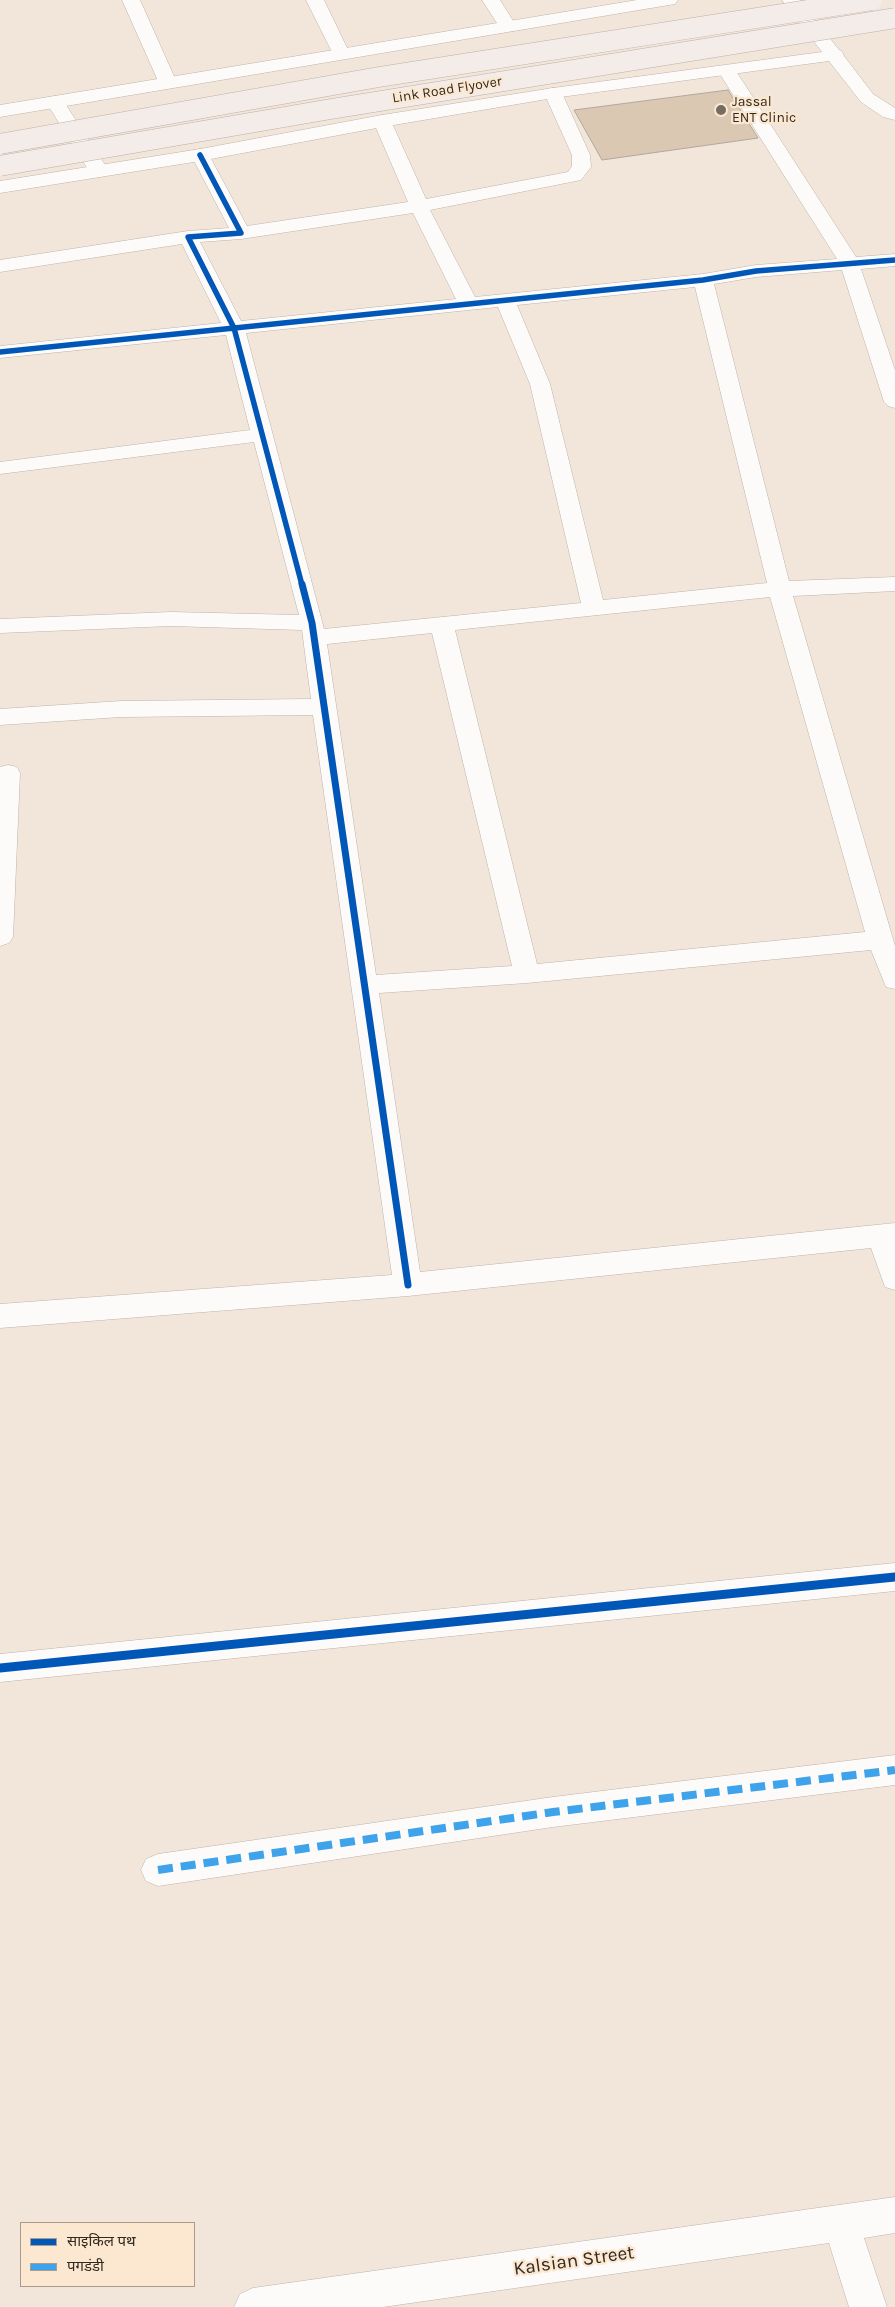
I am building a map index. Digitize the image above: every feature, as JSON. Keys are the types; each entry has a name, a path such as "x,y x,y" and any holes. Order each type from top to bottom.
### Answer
{"main road":[{"name":"Link Road Flyover","path":"0,144 379,77 872,0"},
{"name":"Link Road Flyover","path":"0,166 895,18"}],"street":[{"path":"131,0 168,83"},
{"path":"314,0 342,54"},
{"path":"491,0 508,27"},
{"path":"0,111 669,0"},
{"path":"792,0 836,55 867,98 890,113 895,114"},
{"path":"0,187 200,155 382,121 553,93 836,55"},
{"path":"727,70 850,264 895,402"},
{"path":"0,266 188,237 241,233 419,206 574,176 582,167 581,155 553,93"},
{"path":"55,102 98,171"},
{"path":"382,121 419,206 468,304"},
{"path":"200,155 241,233"},
{"path":"188,237 234,328 313,630 408,1285"},
{"path":"0,352 703,280 756,271 895,260"},
{"path":"703,280 780,589 880,940 895,980"},
{"path":"505,300 540,384 594,609"},
{"path":"0,468 262,435"},
{"path":"0,626 171,619 313,630 442,625 780,589 895,584"},
{"path":"442,625 527,974"},
{"path":"0,717 121,709 324,707"},
{"path":"0,937 8,772"},
{"path":"364,985 527,974 880,940"},
{"path":"0,1316 408,1285 888,1235 895,1279"},
{"path":"0,1668 895,1576"},
{"path":"158,1870 553,1812 895,1770"},
{"name":"Kalsian Street","path":"253,2307 895,2215"},
{"path":"841,2223 868,2307"}],"building":[{"path":"728,90 758,138 602,160 574,110"}],"marked path":[{"path":"158,1870 553,1812 895,1770"}],"cycle path":[{"path":"200,155 241,233 188,237 234,328 312,623 408,1285"},
{"path":"0,352 703,280 756,271 895,260"},
{"path":"0,1668 895,1577"}],"place":[{"name":"Jassal ENT Clinic","path":"721,110"}]}
